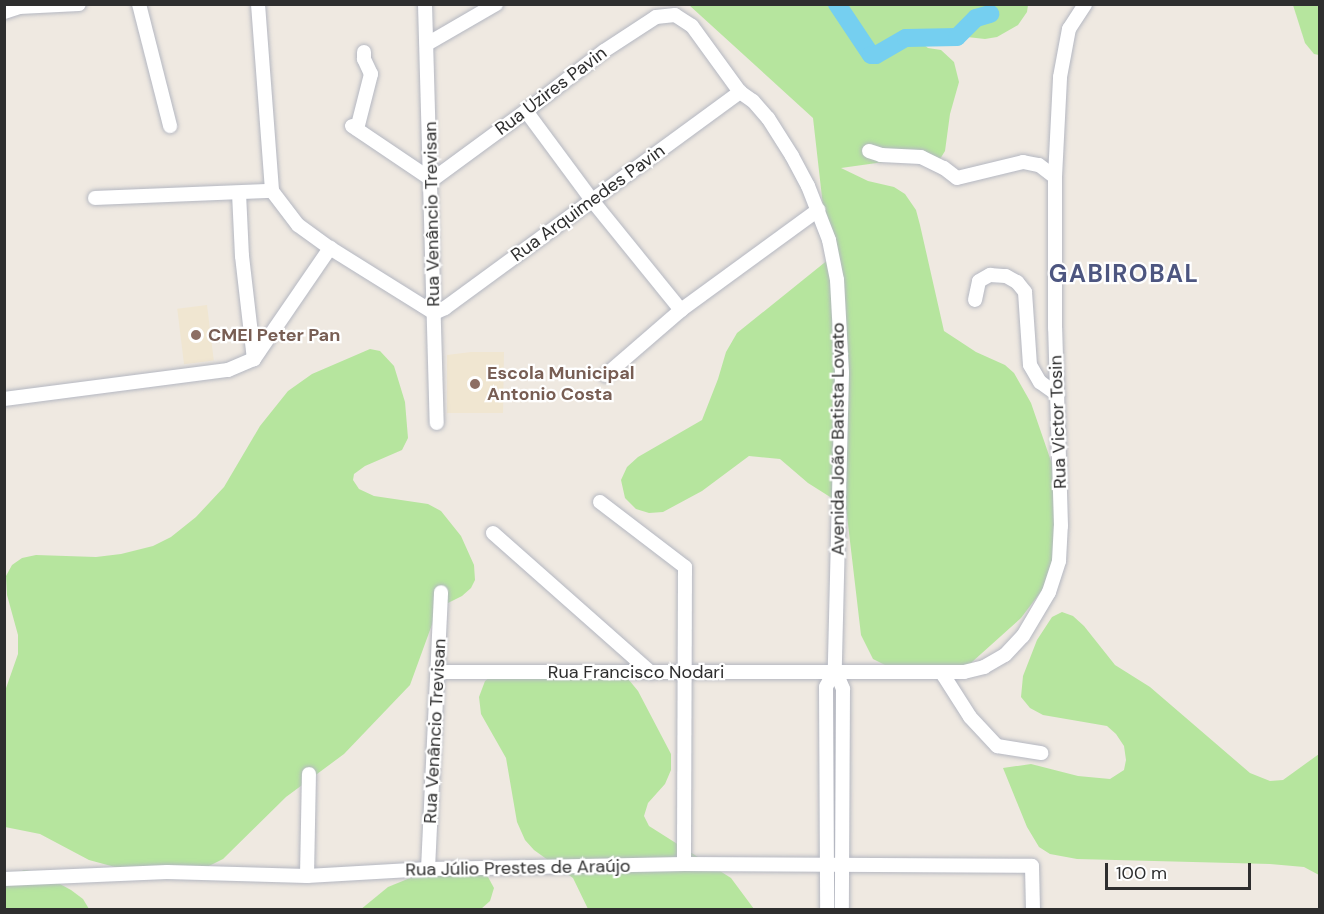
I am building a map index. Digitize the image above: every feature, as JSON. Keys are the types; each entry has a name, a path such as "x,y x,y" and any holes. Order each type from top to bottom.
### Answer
{"street":[{"path":"4,12 19,7 79,4"},
{"path":"139,4 170,126"},
{"path":"258,4 272,191 298,225 330,248 434,313"},
{"name":"Rua Venâncio Trevisan","path":"425,4 432,180 437,423"},
{"path":"427,44 496,4"},
{"name":"Rua Victor Tosin","path":"835,670 942,673 964,672 984,667 1005,656 1023,636 1049,592 1059,561 1061,526 1055,177 1060,77 1069,29 1085,4"},
{"name":"Avenida João Batista Lovato","path":"675,15 692,26 740,92 753,101 768,118 792,156 818,210 829,240 837,280 842,373 835,670 843,688 842,909"},
{"name":"Rua Uzires Pavin","path":"432,180 621,39 656,17 675,15"},
{"path":"364,52 364,59 370,74 355,127 432,180"},
{"name":"Rua Arquimedes Pavin","path":"434,313 445,308 740,92"},
{"path":"526,111 591,199 681,310"},
{"path":"869,152 880,155 921,157 944,168 957,178 1023,162 1039,165 1055,177"},
{"path":"95,198 272,191"},
{"path":"239,193 242,256 254,359"},
{"path":"606,375 681,310 818,210"},
{"path":"4,399 228,370 254,359 330,248"},
{"path":"975,300 979,281 990,275 1006,276 1017,282 1025,292 1030,365 1040,382 1058,395"},
{"path":"600,502 685,567 684,864"},
{"path":"493,533 651,673"},
{"name":"Rua Venâncio Trevisan","path":"428,869 441,592"},
{"name":"Avenida João Batista Lovato","path":"827,909 826,687 835,670"},
{"name":"Rua Francisco Nodari","path":"438,672 684,673 835,670"},
{"path":"942,673 970,717 997,746 1041,753"},
{"path":"307,876 309,774"},
{"name":"Rua Júlio Prestes de Araújo","path":"4,879 167,872 307,876 428,869 684,864 1032,866 1033,909"}],"shaded area":[{"name":"CMEI Peter Pan","path":"207,305 214,361 184,364 177,309"},
{"name":"Escola Municipal Antonio Costa","path":"504,352 503,413 447,413 447,355"}],"green space":[{"path":"689,5 1028,5 1027,12 1018,25 997,37 985,39 904,30 928,48 941,50 954,62 959,82 950,114 945,151 940,159 912,158 841,168 868,181 894,187 905,194 916,210 944,331 976,352 1005,365 1014,373 1031,403 1052,464 1059,500 1060,536 1049,581 1021,618 962,671 891,668 873,659 861,635 846,507 808,483 780,459 749,456 702,491 663,512 649,513 636,509 625,498 621,480 627,467 638,457 702,420 726,352 737,333 829,259 813,118"},
{"path":"1293,5 1319,5 1319,55 1314,54 1305,43"},
{"path":"370,349 380,351 394,366 405,402 408,438 402,450 365,466 354,474 353,480 359,489 374,496 428,504 441,511 461,536 474,565 475,580 471,588 462,596 438,608 410,685 344,754 286,797 223,859 205,868 126,870 89,860 40,834 5,827 5,691 18,654 18,635 7,595 6,576 12,565 22,558 36,555 96,557 121,554 153,546 171,537 196,517 224,487 260,426 288,391 312,374"},
{"path":"1062,612 1073,616 1084,626 1115,665 1150,687 1250,773 1270,781 1283,780 1319,754 1319,875 1304,867 1270,864 1077,859 1050,854 1039,847 1027,827 1003,768 1031,764 1078,776 1110,779 1124,770 1126,760 1124,746 1107,726 1043,715 1030,708 1021,697 1023,676 1037,640 1052,617"},
{"path":"498,671 619,675 629,680 638,691 671,754 671,770 665,784 648,803 644,816 649,826 731,878 754,909 588,909 573,878 534,850 525,840 517,822 506,758 481,714 479,697 485,681"},
{"path":"451,868 476,869 488,877 494,888 490,901 481,909 360,910 388,887 410,878"},
{"path":"24,870 38,872 71,890 83,899 89,909 5,910 5,878"}],"waterway":[{"path":"837,4 871,55 876,55 906,38 957,37 976,18 990,14"}],"place":[{"name":"CMEI Peter Pan","path":"196,335"},
{"name":"Escola Municipal Antonio Costa","path":"475,384"}],"district":[{"name":"GABIROBAL","path":"1124,274"}]}
